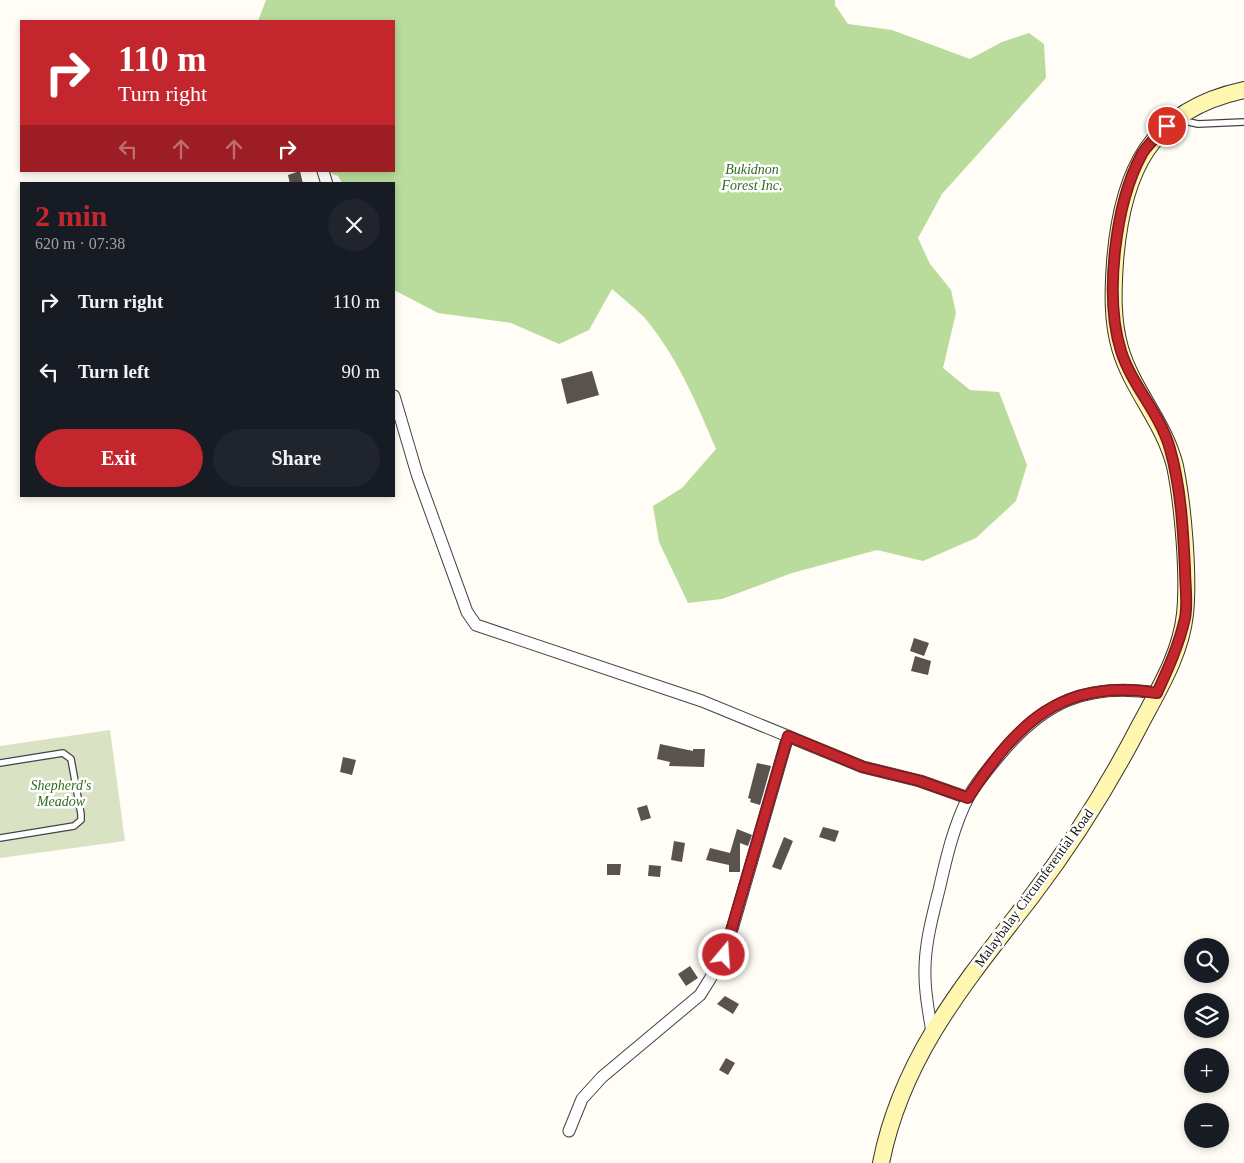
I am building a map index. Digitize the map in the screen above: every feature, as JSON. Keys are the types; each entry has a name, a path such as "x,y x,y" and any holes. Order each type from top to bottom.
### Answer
{"main road":[{"name":"Malaybalay Circumferential Road","path":"881,1163 896,1105 910,1071 932,1032 966,980 1032,896 1093,807 1157,693 1173,657 1185,616 1185,579 1180,499 1169,446 1121,351 1114,323 1117,241 1126,197 1143,152 1175,118 1202,102 1244,90"}],"street":[{"path":"395,399 417,474 467,612 476,625 539,644 589,664 702,701 863,767 920,781 968,798"},
{"path":"932,1032 924,977 929,932 944,867 968,798 1015,736 1034,718 1054,705 1081,694 1116,689 1157,693"},
{"path":"569,1131 582,1099 602,1077 700,995 711,979 724,955 788,736"}],"lane":[{"path":"1175,118 1198,124 1244,122"},
{"path":"0,763 63,753 68,755 71,759 81,820 74,826 0,838"}],"green space":[{"name":"Bukidnon Forest Inc.","path":"266,0 835,0 835,5 848,24 892,30 970,59 1002,42 1029,33 1044,44 1046,78 942,194 918,238 930,264 951,290 956,313 943,368 970,390 999,392 1027,465 1016,501 976,538 923,561 877,550 792,573 722,599 688,603 659,542 653,506 682,488 716,449 685,380 656,332 644,317 612,289 589,330 559,344 511,323 438,313 395,291 395,182 342,182 338,176 328,172 395,172 395,20 258,20"},
{"name":"Shepherd's Meadow","path":"110,730 125,841 0,858 0,746"}],"building":[{"path":"300,172 303,182 290,182 288,175"},
{"path":"592,371 599,395 567,404 561,379"},
{"path":"914,638 929,643 924,656 910,651"},
{"path":"915,656 931,661 928,675 911,671"},
{"path":"660,744 693,751 693,749 705,749 704,767 669,766 670,762 657,759"},
{"path":"343,757 356,760 352,775 340,772"},
{"path":"757,763 771,766 760,805 750,802 751,799 748,798"},
{"path":"647,805 651,818 641,821 637,808"},
{"path":"823,827 839,831 835,842 819,837"},
{"path":"737,829 752,835 748,846 740,843 740,872 729,872 729,865 706,860 710,848 730,853"},
{"path":"784,837 793,841 781,870 772,867"},
{"path":"674,841 685,843 682,862 671,860"},
{"path":"607,864 621,864 620,875 607,875"},
{"path":"649,865 661,866 660,877 648,876"},
{"path":"690,966 698,978 686,986 678,974"},
{"path":"725,996 739,1004 733,1014 717,1004"},
{"path":"726,1058 735,1063 728,1075 719,1070"}],"route":[{"path":"724,955 788,736 863,767 920,781 968,798 1015,736 1034,718 1054,705 1090,692 1135,689 1157,693 1179,642 1185,616 1186,588 1180,499 1169,446 1160,424 1133,378 1121,351 1114,323 1114,287 1117,241 1126,197 1143,152 1167,126"}]}
